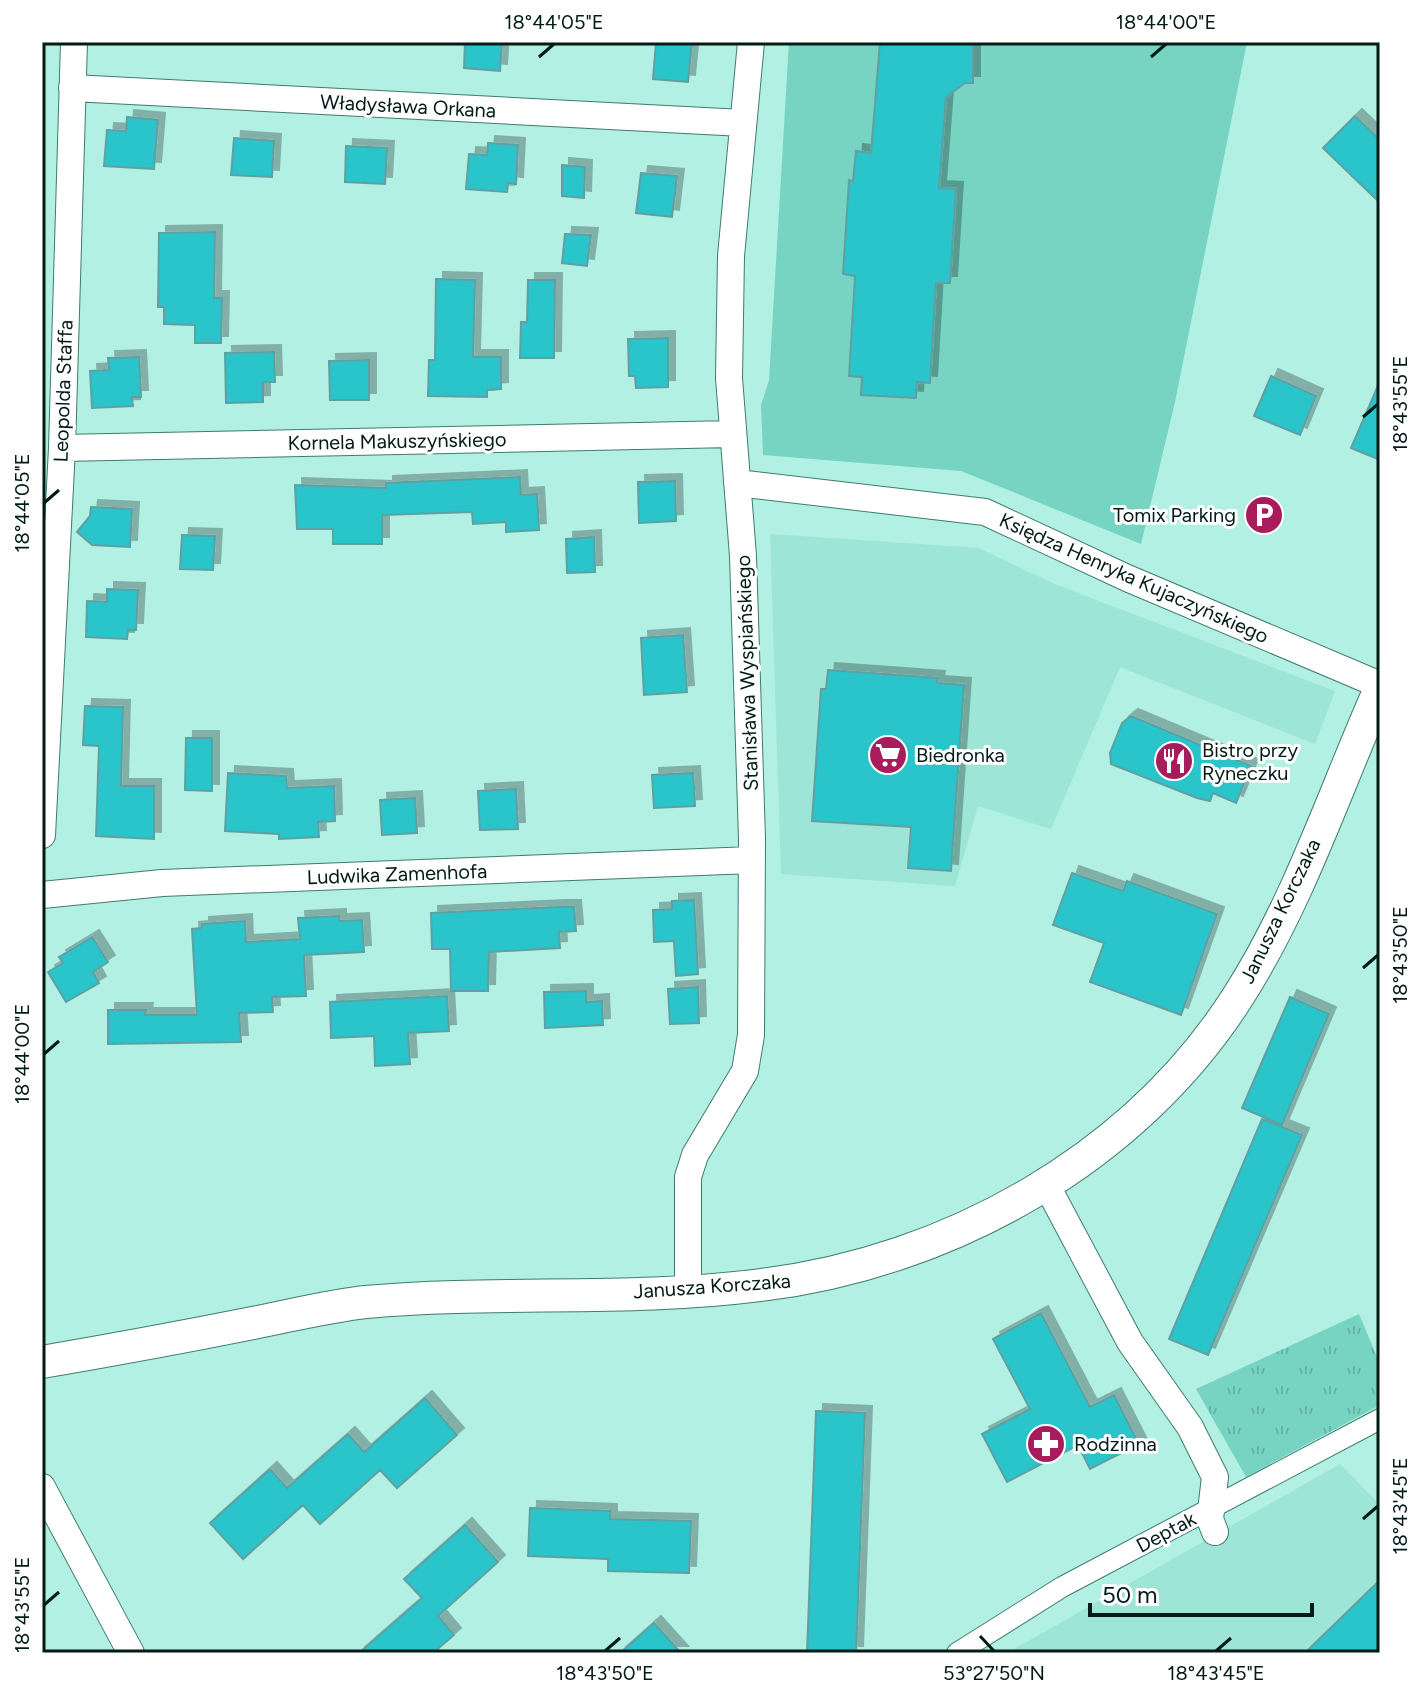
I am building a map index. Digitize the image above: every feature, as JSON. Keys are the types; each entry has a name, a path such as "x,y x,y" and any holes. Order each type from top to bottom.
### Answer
{"street":[{"name":"Leopolda Staffa","path":"42,835 62,448 74,42"},
{"name":"Stanisława Wyspiańskiego","path":"688,1290 688,1177 695,1155 745,1071 749,1047 752,860 743,556 732,434 731,256 751,42"},
{"name":"Władysława Orkana","path":"72,88 743,123"},
{"name":"Kornela Makuszyńskiego","path":"62,448 732,434"},
{"name":"Księdza Henryka Kujaczyńskiego","path":"737,483 985,512 1127,578 1380,687"},
{"name":"Janusza Korczaka","path":"42,1362 364,1302 757,1286 856,1267 949,1235 1046,1184 1109,1139 1154,1099 1194,1055 1238,996 1284,912 1380,687"},
{"name":"Ludwika Zamenhofa","path":"42,895 153,883 752,860"},
{"path":"1046,1184 1130,1342 1190,1427 1215,1477 1213,1520"},
{"name":"Deptak","path":"957,1653 1062,1587 1213,1520 1380,1419"},
{"path":"42,1487 131,1653"}],"shaded area":[{"path":"770,534 978,548 1057,585 1335,691 1315,744 1120,667 1051,829 978,806 955,886 781,874"},
{"path":"1340,1464 1380,1505 1380,1653 1007,1653"}],"green space":[{"path":"789,42 1247,42 1175,402 1141,544 961,471 763,455 761,405 769,380"},
{"path":"1359,1314 1380,1364 1380,1405 1246,1477 1196,1389"}],"building":[{"path":"465,42 502,42 500,71 464,68"},
{"path":"656,42 692,42 688,82 653,79"},
{"path":"880,42 973,42 973,83 965,83 946,97 939,188 956,189 950,283 936,283 930,383 917,382 916,398 861,395 862,377 849,376 855,276 843,274 849,180 853,181 856,151 871,153"},
{"path":"1355,116 1380,140 1380,203 1323,148"},
{"path":"127,117 158,120 154,169 104,166 107,130 126,131"},
{"path":"234,138 274,141 272,177 231,175"},
{"path":"488,143 518,145 516,184 508,183 507,192 466,189 469,154 487,155"},
{"path":"346,146 387,148 385,184 345,182"},
{"path":"562,165 585,167 584,198 562,196"},
{"path":"641,173 677,176 672,217 636,213"},
{"path":"215,232 214,298 222,298 221,343 195,343 195,325 164,324 164,307 158,307 159,233"},
{"path":"565,234 591,235 587,266 562,263"},
{"path":"436,279 475,280 473,357 501,357 501,389 487,390 487,397 428,396 429,360 435,360"},
{"path":"528,280 555,280 554,358 520,358 521,322 527,322"},
{"path":"668,338 668,387 636,388 635,376 629,376 628,339"},
{"path":"274,352 275,382 263,382 263,402 226,403 225,353"},
{"path":"139,357 141,397 132,397 133,406 92,408 90,371 109,370 108,358"},
{"path":"369,360 369,400 330,400 329,361"},
{"path":"1271,376 1316,396 1300,435 1254,416"},
{"path":"1380,381 1380,460 1351,448"},
{"path":"520,477 521,495 537,494 539,530 506,532 506,522 473,524 472,512 382,515 382,544 333,544 333,529 297,529 295,485 386,488 386,483"},
{"path":"675,481 676,521 639,523 638,482"},
{"path":"91,507 132,509 130,547 92,545 77,532 90,516"},
{"path":"182,535 215,536 213,570 180,569"},
{"path":"594,537 595,572 567,573 566,539"},
{"path":"107,589 138,590 136,630 128,630 127,639 86,637 87,601 107,602"},
{"path":"683,635 687,692 644,695 641,638"},
{"name":"Biedronka","path":"828,670 938,678 937,683 964,685 951,871 908,868 911,827 812,821 821,689 826,689"},
{"path":"85,706 123,707 121,786 154,786 154,839 96,836 99,746 83,745"},
{"path":"1131,716 1251,766 1236,803 1213,793 1210,801 1197,798 1111,764 1110,753 1122,723"},
{"path":"186,738 212,738 212,791 185,790"},
{"path":"228,773 286,776 287,788 334,786 335,821 318,822 319,837 279,839 279,834 225,831"},
{"path":"693,773 695,806 654,808 652,775"},
{"path":"516,789 518,829 480,830 478,791"},
{"path":"415,798 417,833 382,835 380,800"},
{"path":"1072,873 1123,891 1127,881 1217,914 1181,1015 1090,982 1104,943 1053,925"},
{"path":"694,900 698,974 676,976 674,941 654,942 653,910 672,909 672,901"},
{"path":"574,907 576,931 559,932 560,948 489,952 488,991 451,991 450,949 432,949 431,913"},
{"path":"339,916 339,921 362,920 364,952 304,955 306,996 272,997 273,1012 239,1013 241,1042 108,1044 108,1010 146,1010 145,1015 197,1015 192,929 202,928 202,924 245,921 246,942 300,939 298,918"},
{"path":"92,937 108,962 93,972 99,983 66,1002 48,972 63,963 59,957"},
{"path":"698,987 699,1023 670,1024 668,989"},
{"path":"586,991 586,1002 602,1001 603,1025 545,1028 544,992"},
{"path":"447,996 449,1031 408,1033 410,1064 375,1066 374,1036 331,1038 330,1002"},
{"path":"1290,997 1329,1014 1282,1125 1242,1108"},
{"path":"1262,1119 1302,1135 1208,1355 1169,1339"},
{"path":"1041,1313 1090,1407 1114,1395 1139,1444 1090,1469 1078,1445 1007,1482 982,1434 1030,1409 993,1339"},
{"path":"425,1398 457,1435 397,1488 380,1470 320,1524 303,1505 243,1559 210,1523 270,1469 287,1488 348,1434 364,1452"},
{"path":"816,1411 865,1413 856,1653 807,1653"},
{"path":"530,1508 610,1511 610,1519 691,1521 689,1573 608,1571 608,1559 528,1556"},
{"path":"465,1525 498,1562 438,1616 454,1635 433,1653 359,1653 422,1598 404,1579"},
{"path":"1380,1580 1380,1653 1305,1653"},
{"path":"654,1623 681,1653 620,1653"}],"place":[{"name":"Tomix Parking","path":"1264,515"},
{"name":"Biedronka","path":"888,755"},
{"name":"Bistro przy Ryneczku","path":"1174,761"},
{"name":"Rodzinna","path":"1046,1444"}]}
